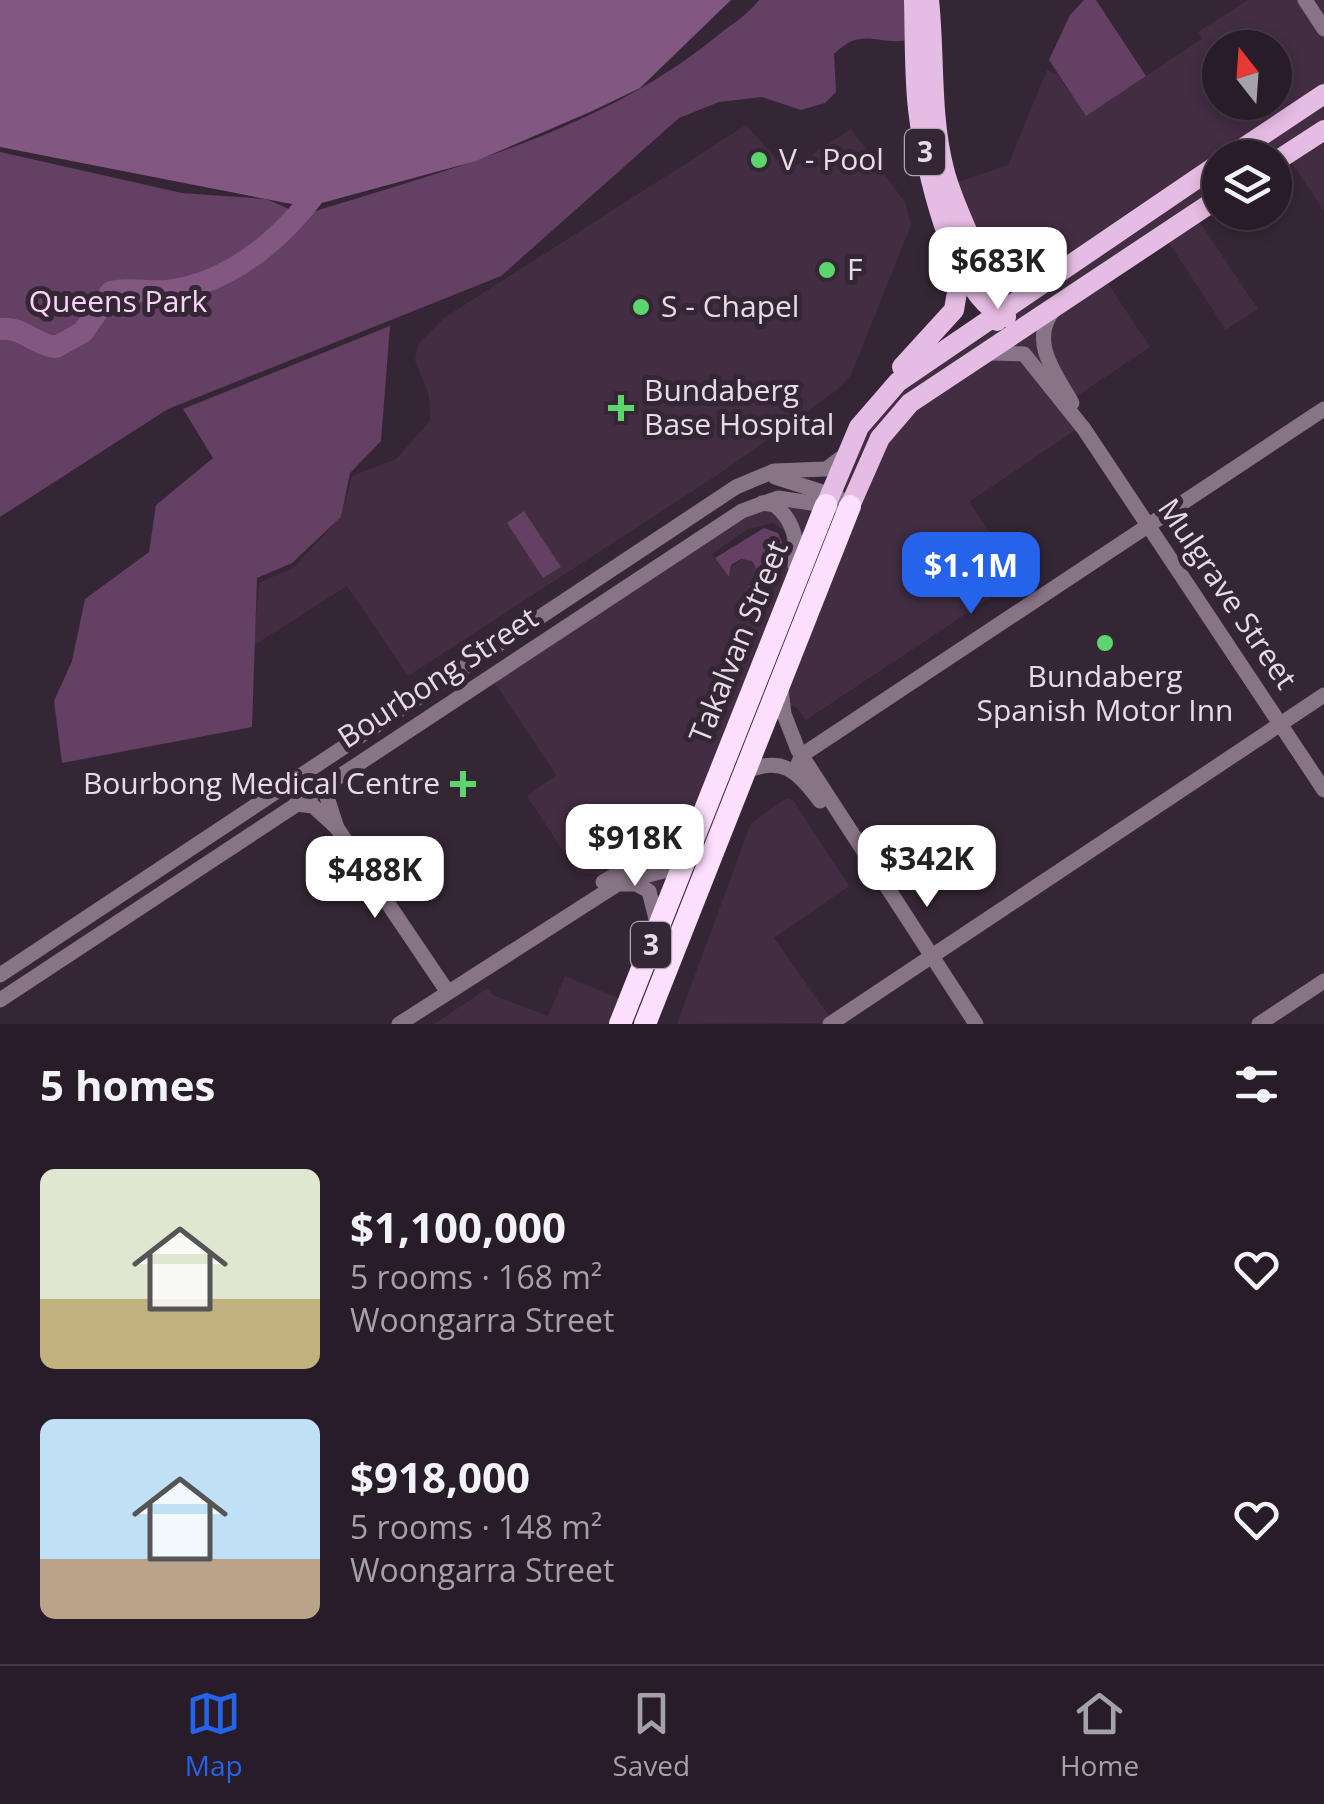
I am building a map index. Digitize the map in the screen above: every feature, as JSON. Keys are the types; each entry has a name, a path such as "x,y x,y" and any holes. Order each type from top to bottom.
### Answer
{"highway":[{"name":"Takalvan Street","path":"620,1024 793,587 839,502"},
{"name":"Takalvan Street","path":"645,1024 781,681 839,502"},
{"path":"683,866 705,858 716,844"}],"main road":[{"name":"3","path":"885,394 997,313 994,294 961,243 924,147 916,94 914,0"},
{"name":"3","path":"839,502 846,454 859,427 903,365 954,310 962,284 961,243 937,138 928,0"},
{"path":"1255,140 1324,94"},
{"path":"1292,151 1324,130"},
{"path":"997,313 1202,175"},
{"path":"979,354 1202,209"},
{"path":"961,243 1004,281 1022,286 1043,281"},
{"path":"997,313 1014,318 1038,316"},
{"path":"979,354 996,334 997,313"},
{"name":"3","path":"839,502 898,414 979,354"}],"street":[{"path":"1305,0 1324,29"},
{"name":"Mulgrave Street","path":"1073,292 1046,320 1042,340 1084,429"},
{"name":"Mulgrave Street","path":"979,354 1024,354 1084,429 1324,790"},
{"path":"796,772 802,755 1324,409"},
{"path":"745,482 774,470 826,469 846,454"},
{"path":"745,482 778,477 839,502"},
{"name":"Bourbong Street","path":"0,976 745,482"},
{"path":"729,492 742,491 747,496 742,511"},
{"path":"758,504 787,498 839,502"},
{"path":"758,504 776,506 792,528 797,546 793,587"},
{"name":"Bourbong Street","path":"0,1000 286,808 338,779 758,504"},
{"path":"614,569 627,588"},
{"path":"490,652 503,671"},
{"path":"781,681 784,714 802,755 976,1024"},
{"path":"830,1024 1324,695"},
{"path":"817,780 818,745"},
{"path":"331,757 339,756 347,763 327,797 337,828"},
{"path":"745,772 772,762 796,772 823,805 842,819"},
{"path":"272,794 268,807 312,806 337,828 447,991"},
{"path":"544,928 590,891 699,826"},
{"path":"399,1024 544,928 613,888 632,878 683,866"},
{"path":"613,888 636,884 649,892 656,907 657,932"},
{"path":"1259,1024 1324,981"}],"shaded area":[{"path":"0,0 731,0 640,88 476,161 307,207 0,147"},
{"path":"1248,0 1324,0 1324,211 1292,163 1292,140 1202,140 1202,206 1193,212 1258,309 1226,330 1162,232 1101,273 1150,347 1068,402 1083,425 969,502 1020,578 806,720 797,708 765,694 816,558 680,901 618,878 577,872 527,796 556,775 492,679 743,512 811,503 849,469 873,423 911,383 1003,324 964,251 940,188 1008,165 1047,70 1057,74 1086,115 1202,39 1198,32","holes":["773,523 785,532 788,548 772,591 747,587 758,570 751,561 741,560 732,566 729,577 712,554 748,529"]},
{"name":"Bundaberg Base Hospital","path":"746,125 787,171 851,129 905,202 911,225 851,375 837,390 719,474 408,676 347,586 253,646 259,583 294,567 341,517 352,476 396,459 430,421 429,395 415,361 418,344 444,318"},
{"path":"787,798 793,800 849,886 774,938 834,1023 677,1024 751,823"},
{"path":"565,976 640,1007 633,1024 434,1024 488,988 493,995 548,1016"}],"green space":[{"name":"Queens Park","path":"759,0 907,0 909,40 862,39 844,46 834,54 836,92 825,103 801,110 762,97 719,102 679,118 501,276 168,409 0,517 0,152 182,193 266,199 303,215 463,165 568,125 667,72"},
{"path":"1084,0 1096,0 1146,76 1086,116 1049,60 1070,15"},
{"path":"390,326 381,441 350,473 341,517 292,563 257,578 252,727 62,763 54,701 72,661 85,599 149,552 156,505 213,458 183,409"},
{"path":"524,511 561,567 543,578 507,523"},
{"path":"764,528 778,533 783,545 766,590 747,587 756,581 758,571 752,561 741,559 731,565 729,577 715,558"}],"waterway":[{"path":"0,329 15,330 56,347 83,332 111,292 167,291 214,278 276,237 324,181"}],"place":[{"name":"V - Pool","path":"759,160"},
{"name":"F","path":"827,270"},
{"name":"S - Chapel","path":"641,307"},
{"name":"Bundaberg Base Hospital","path":"621,408"},
{"name":"Bundaberg Spanish Motor Inn","path":"1105,643"},
{"name":"Bourbong Medical Centre","path":"463,784"}]}
